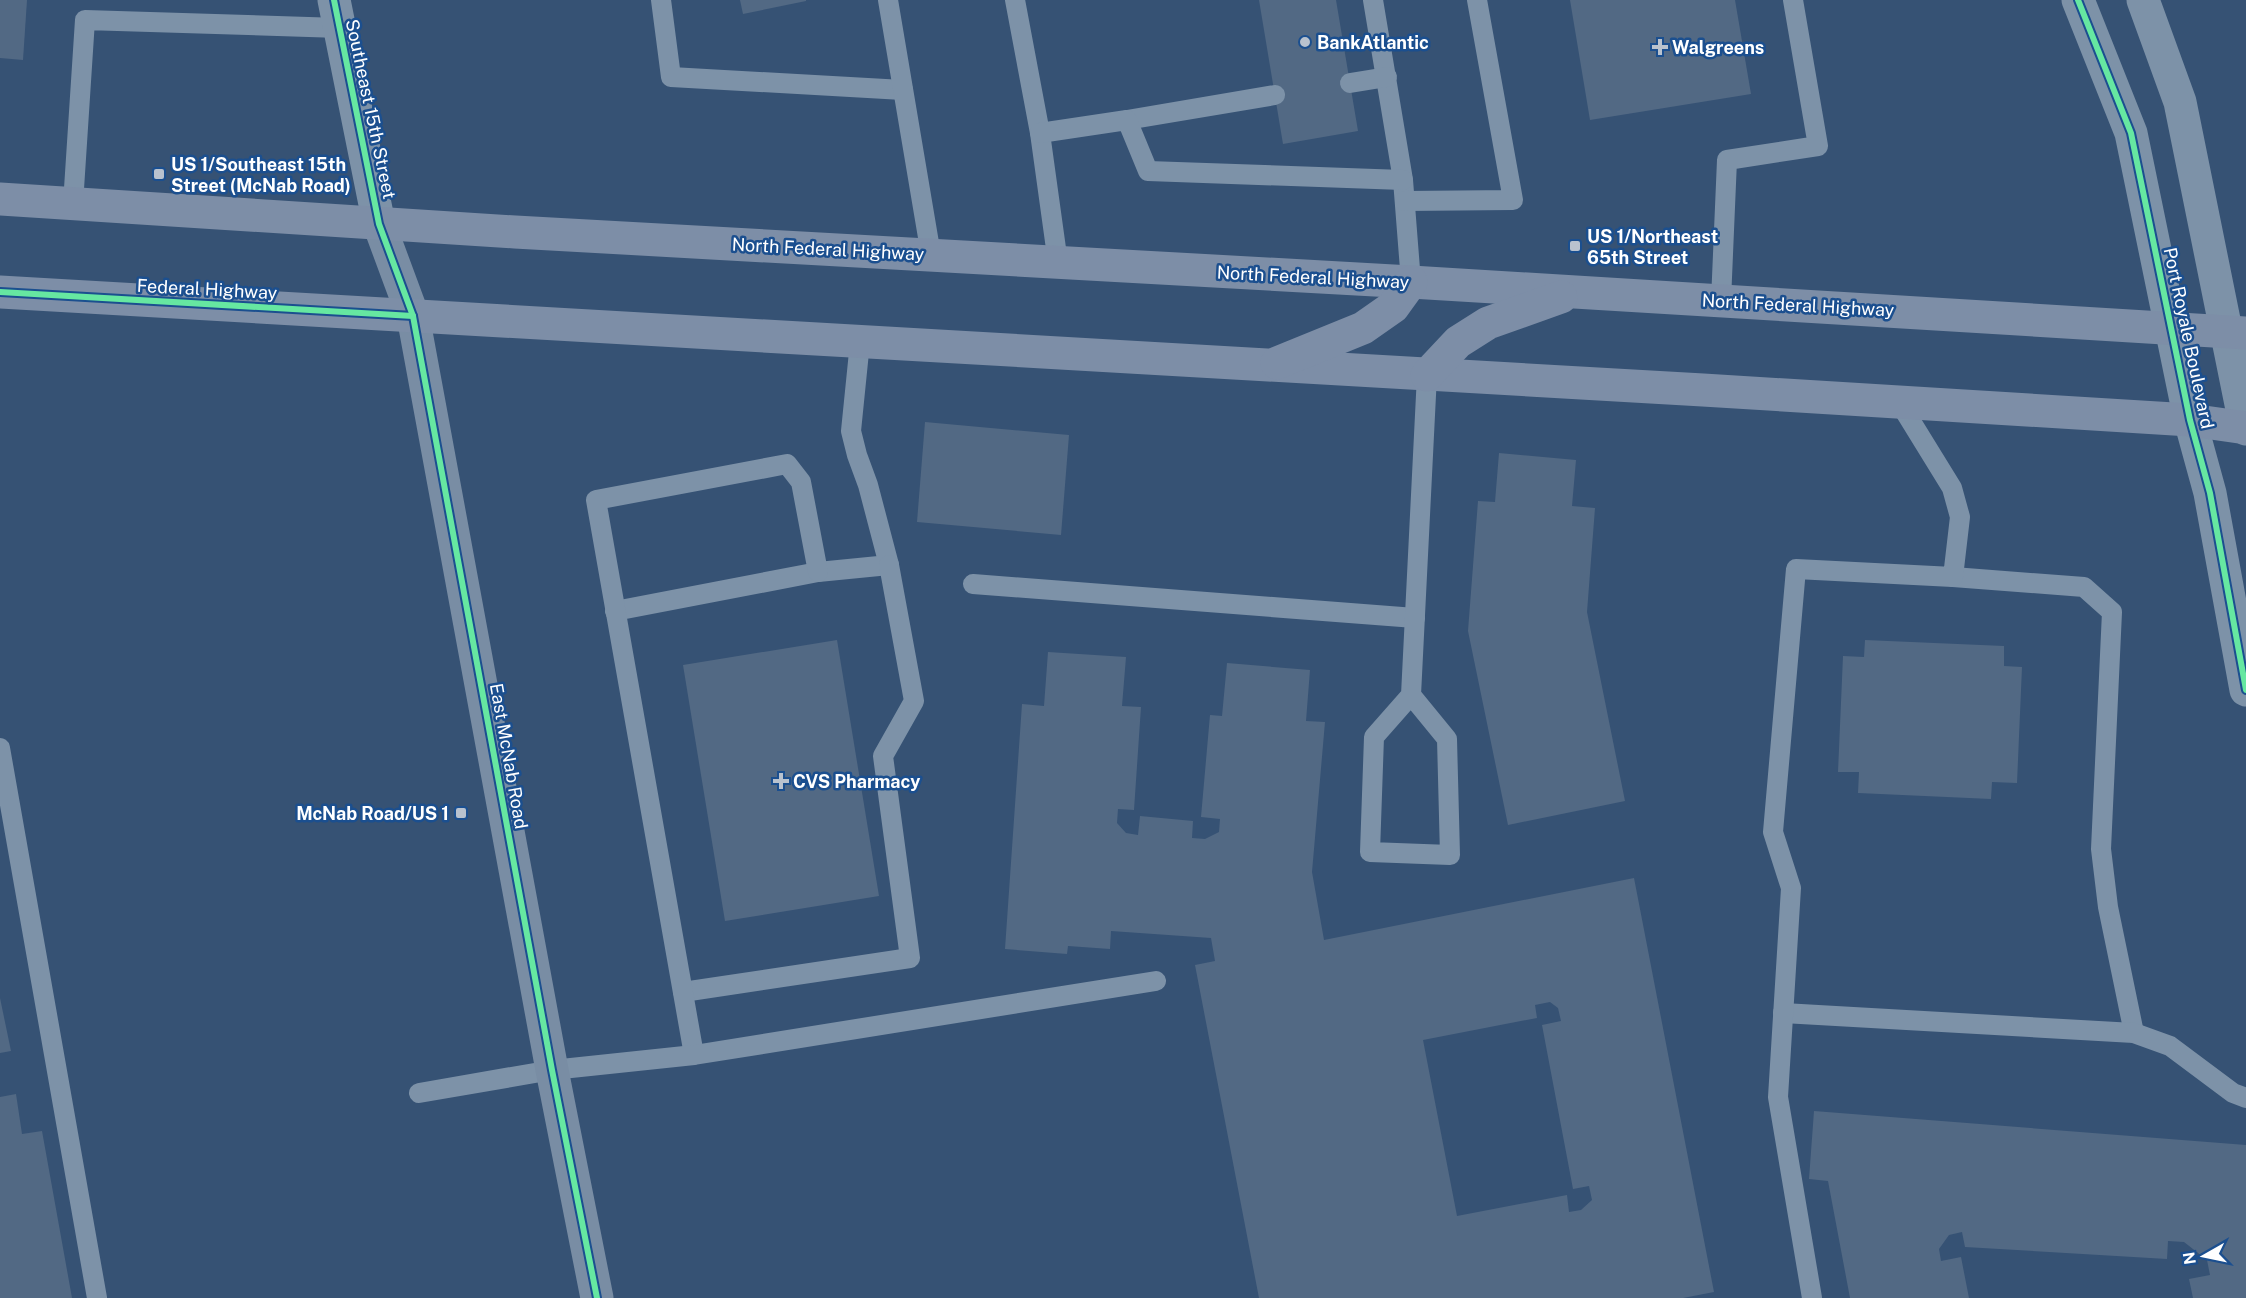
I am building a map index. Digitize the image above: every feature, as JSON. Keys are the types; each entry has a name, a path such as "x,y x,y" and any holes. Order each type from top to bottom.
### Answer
{"main road":[{"path":"0,199 380,224"},
{"name":"North Federal Highway","path":"380,224 1411,282 2236,332"},
{"path":"1270,366 1363,328 1393,307 1411,282"},
{"name":"Federal Highway","path":"0,292 412,316"},
{"path":"1427,375 1458,342 1488,322 1574,292"},
{"path":"412,316 1899,402 2190,420 2246,428"}],"street":[{"name":"Port Royale Boulevard","path":"2078,0 2131,133 2190,420 2210,493 2246,690"},
{"name":"Port Royale Boulevard","path":"2143,0 2180,102 2236,332 2246,428"},
{"name":"Southeast 15th Street","path":"337,14 380,224"},
{"name":"East McNab Road","path":"380,224 412,316 552,1070 597,1298"}],"lane":[{"path":"661,0 672,77 903,90"},
{"path":"888,0 931,255"},
{"path":"1015,0 1040,133 1058,263"},
{"path":"1373,0 1404,180 1411,282"},
{"path":"1405,201 1513,200 1477,0"},
{"path":"1721,301 1727,160 1818,146 1792,0"},
{"path":"73,204 85,20 337,14"},
{"path":"1350,84 1387,77"},
{"path":"1040,133 1275,95"},
{"path":"1127,120 1148,171 1404,180"},
{"path":"683,992 910,958 883,756 914,700 889,565 851,431 860,342"},
{"path":"1411,695 1447,739 1450,855 1370,852 1374,737 1411,695 1427,375"},
{"path":"1899,402 1952,488 1960,517 1953,577"},
{"path":"694,1054 596,500 787,464 801,482 818,573"},
{"path":"615,611 818,573 889,565"},
{"path":"1812,1298 1778,1097 1791,888 1773,832 1796,569 1953,577 2084,587 2112,612 2101,849 2108,907 2134,1033"},
{"path":"973,584 1415,618"},
{"path":"0,748 97,1298"},
{"path":"419,1093 552,1070 694,1054 1156,981"},
{"path":"1783,1013 2134,1033 2170,1046 2234,1093 2246,1098"}],"building":[{"path":"0,0 27,0 23,60 0,58"},
{"path":"740,0 806,0 806,1 743,14"},
{"name":"BankAtlantic","path":"1259,0 1336,0 1358,131 1283,144"},
{"name":"Walgreens","path":"1570,0 1735,0 1751,94 1590,120"},
{"path":"925,422 1069,435 1061,535 917,522"},
{"path":"1499,453 1576,460 1572,506 1595,508 1587,612 1625,801 1508,825 1468,631 1478,501 1495,502"},
{"name":"CVS Pharmacy","path":"837,640 879,896 725,921 683,665"},
{"path":"1865,640 2004,646 2004,666 2022,667 2017,783 1992,782 1991,799 1858,793 1859,772 1838,772 1843,656 1864,657"},
{"path":"1048,652 1126,657 1122,706 1141,707 1134,810 1118,809 1117,823 1126,833 1138,835 1140,816 1193,821 1192,838 1205,839 1219,832 1220,819 1201,817 1210,715 1222,716 1227,663 1310,670 1306,721 1325,722 1312,872 1324,940 1634,878 1714,1292 1683,1298 1259,1298 1195,965 1215,961 1211,938 1111,931 1110,949 1068,946 1067,954 1005,949 1022,704 1044,706","holes":["1550,1002 1558,1008 1561,1021 1542,1025 1573,1189 1589,1186 1592,1200 1581,1210 1569,1212 1567,1195 1457,1216 1423,1040 1537,1018 1535,1005"]},
{"path":"0,998 11,1051 0,1053"},
{"path":"16,1094 22,1134 42,1131 72,1298 0,1298 0,1097"},
{"path":"1814,1111 2246,1145 2246,1298 2193,1298 2189,1279 2210,1275 2207,1260 2184,1242 2168,1241 2167,1259 1965,1247 1962,1232 1949,1235 1939,1249 1941,1261 1961,1257 1969,1298 1850,1298 1828,1181 1809,1179"}],"cycle path":[{"path":"334,0 379,224 413,316 552,1070 597,1298"},
{"path":"2078,0 2131,133 2190,420 2210,493 2246,690"},
{"path":"0,292 413,316"}],"place":[{"name":"BankAtlantic","path":"1305,42"},
{"name":"Walgreens","path":"1660,47"},
{"name":"US 1/Southeast 15th Street (McNab Road)","path":"159,174"},
{"name":"US 1/Northeast 65th Street","path":"1575,246"},
{"name":"CVS Pharmacy","path":"781,781"},
{"name":"McNab Road/US 1","path":"461,813"}]}
